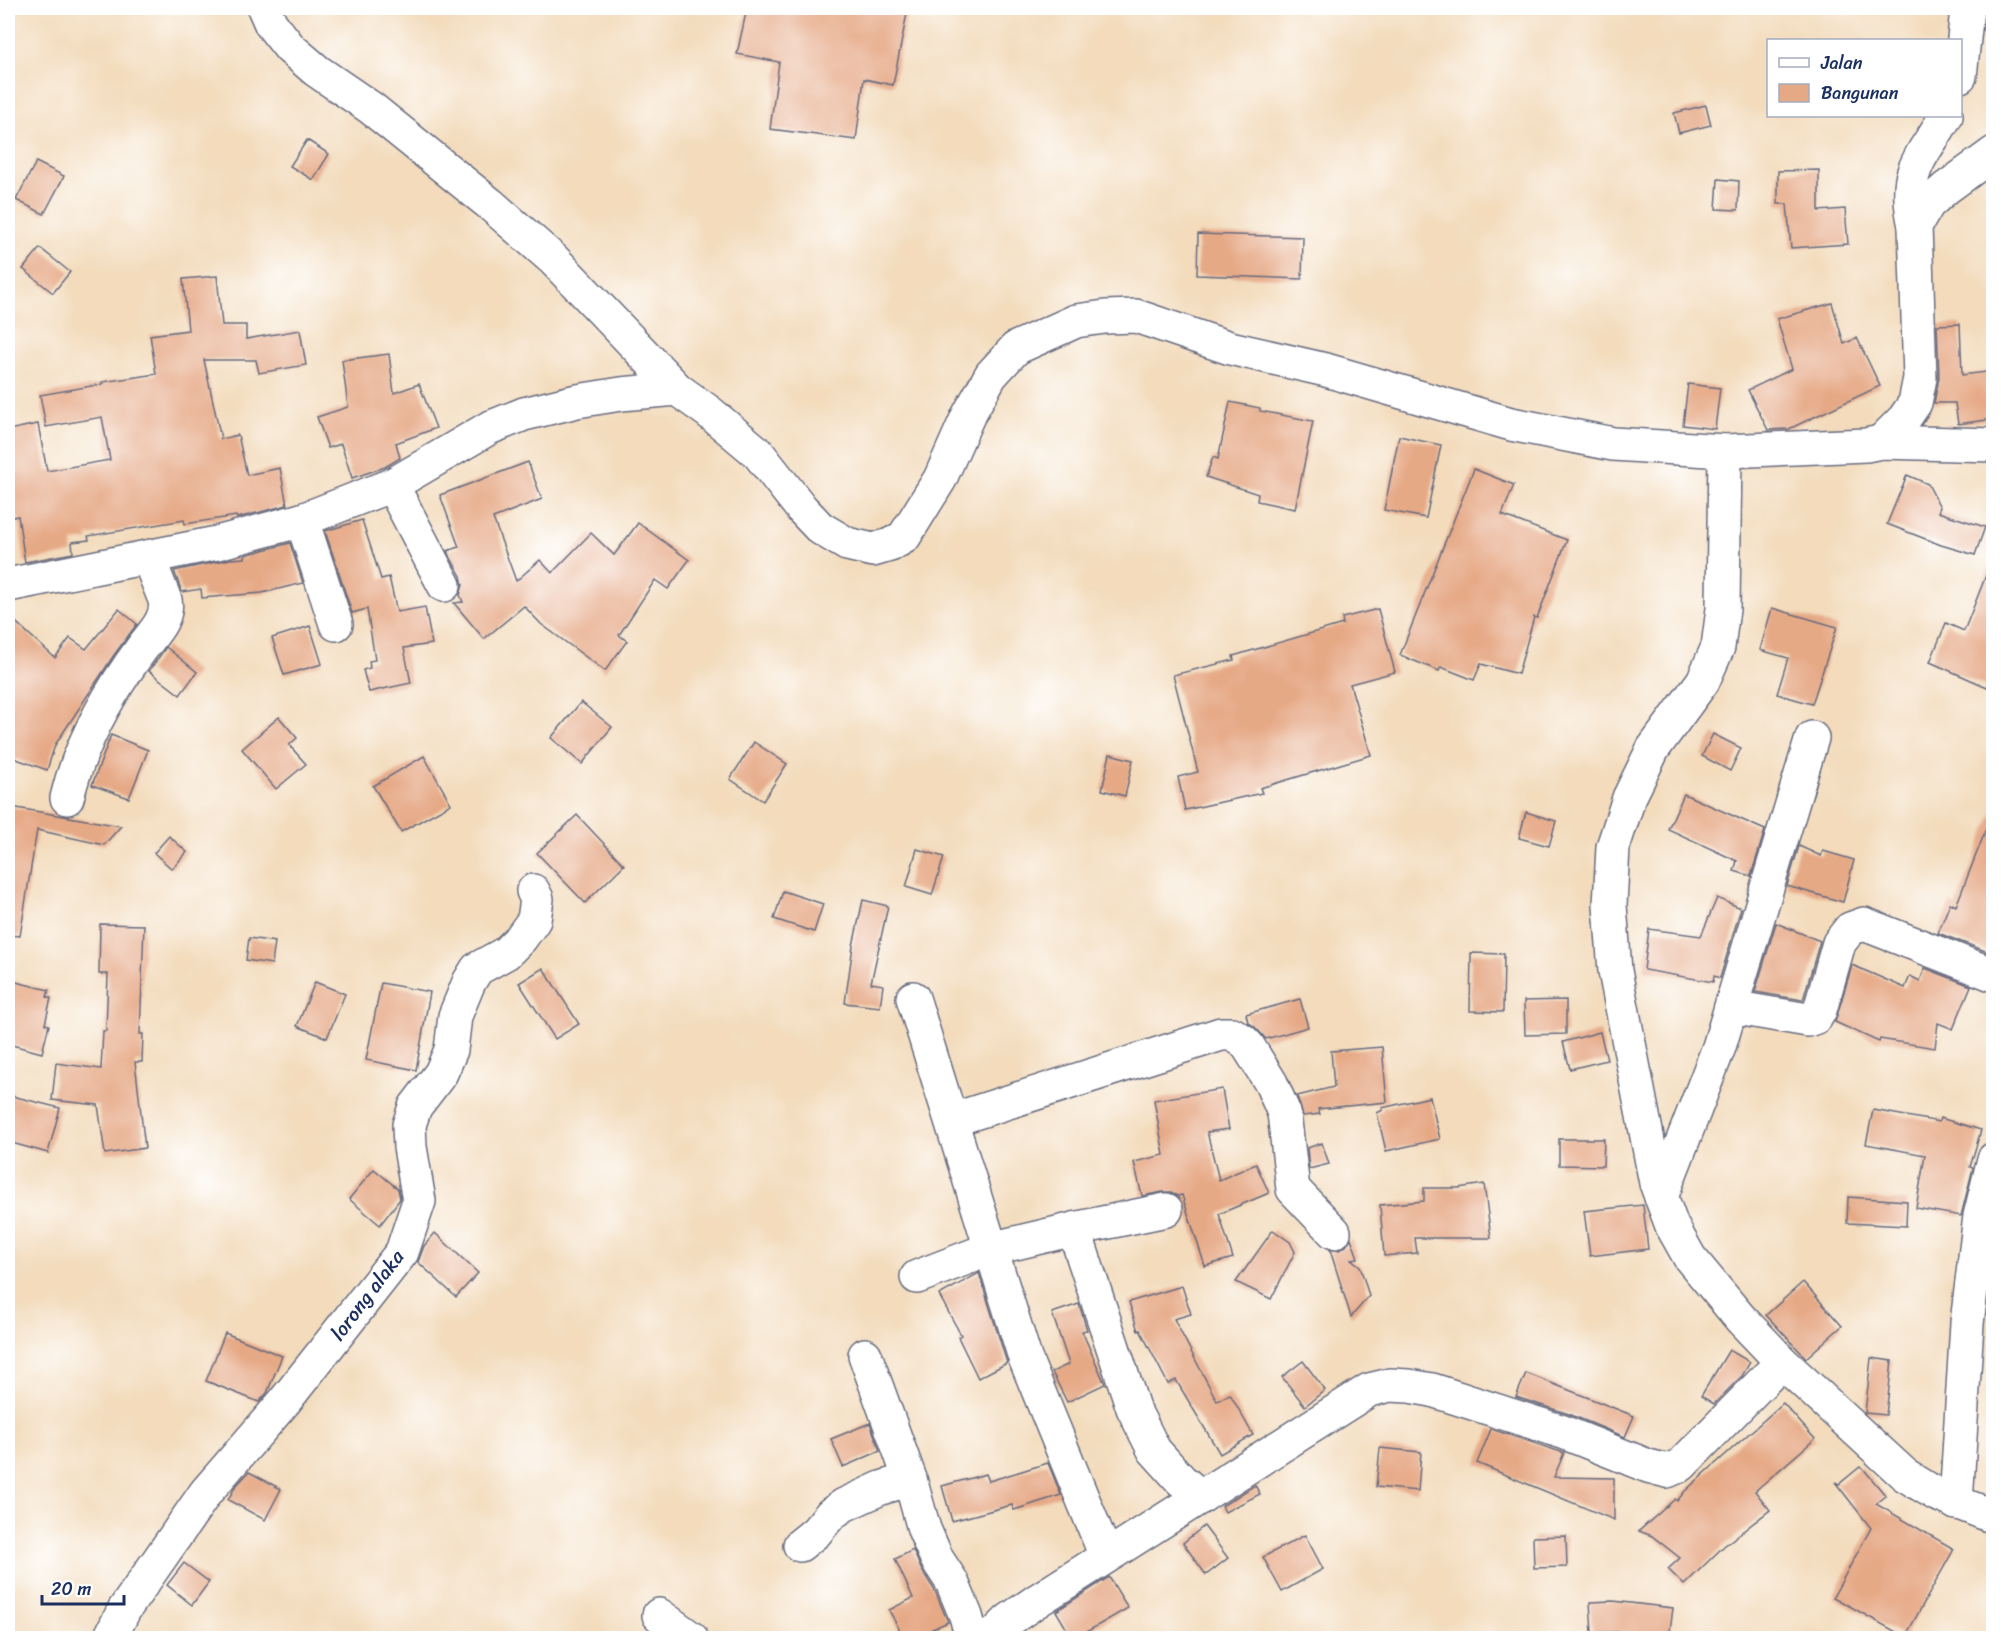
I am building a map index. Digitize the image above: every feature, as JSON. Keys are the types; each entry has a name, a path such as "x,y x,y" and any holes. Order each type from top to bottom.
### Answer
{"street":[{"path":"264,8 271,24 290,48 316,71 370,108 490,204 554,260 677,389 758,453 820,528 847,544 873,550 890,545 904,537 940,479 968,416 991,375 1016,348 1076,321 1105,317 1136,316 1230,348 1326,370 1511,424 1613,444 1725,451 1866,445 1881,442 1994,445"},
{"path":"1962,57 1967,10"},
{"path":"1881,442 1904,419 1915,403 1920,378 1915,226 1910,196 1912,171 1945,117"},
{"path":"1915,226 1928,204 1994,153"},
{"path":"8,585 255,534 302,520 392,485 489,428 524,414 621,394 677,389"},
{"path":"1725,451 1724,609 1718,647 1703,681 1653,749 1629,798 1613,847 1610,905 1616,971 1656,1183 1672,1226 1690,1258 1740,1318 1782,1362 1905,1475 1936,1494 1994,1517"},
{"path":"392,485 444,585"},
{"path":"302,520 336,624"},
{"path":"67,798 86,739 116,688 164,618 165,600 148,557"},
{"path":"1661,1197 1719,1047 1812,738"},
{"name":"lorong alaka","path":"110,1638 124,1610 206,1492 284,1402 402,1252 419,1201 410,1147 409,1125 415,1107 441,1072 451,1050 455,1016 477,969 506,953 534,920 537,898 533,891"},
{"path":"1731,1007 1808,1020 1816,1017 1839,943 1850,929 1864,924 1994,975"},
{"path":"913,998 1025,1358 1106,1556"},
{"path":"952,1120 1221,1034 1232,1034 1248,1046 1271,1083 1284,1113 1293,1189 1334,1232"},
{"path":"1956,1503 1967,1323 1980,1216 1993,1163"},
{"path":"917,1277 990,1249 1166,1210"},
{"path":"1074,1229 1133,1408 1154,1450 1181,1480 1201,1497"},
{"path":"865,1355 910,1479 924,1529 937,1559 952,1582 972,1638"},
{"path":"991,1638 1009,1620 1106,1556 1369,1390 1390,1385 1432,1390 1563,1432 1666,1471 1681,1465 1782,1362"},
{"path":"800,1545 844,1504 881,1488 910,1479"},
{"path":"658,1615 691,1638"}],"building":[{"path":"747,8 908,8 893,85 864,79 856,140 770,129 779,62 737,54"},
{"path":"1706,105 1711,125 1679,133 1674,113"},
{"path":"307,140 329,154 313,180 290,166"},
{"path":"36,162 64,176 44,214 16,200"},
{"path":"1819,170 1819,211 1845,209 1848,244 1791,248 1787,204 1778,204 1778,171"},
{"path":"1718,179 1739,181 1738,210 1716,209"},
{"path":"1198,234 1303,237 1302,279 1197,275"},
{"path":"40,248 70,272 53,293 23,269"},
{"path":"217,276 222,325 246,325 246,339 300,330 306,365 259,373 256,360 204,360 221,439 238,435 247,475 280,468 287,505 237,518 236,516 185,524 184,520 88,536 89,540 72,542 73,553 25,562 18,516 8,518 8,430 38,424 47,471 110,460 102,417 46,427 40,395 156,374 150,335 188,330 183,279"},
{"path":"1832,303 1844,344 1857,338 1880,386 1789,429 1768,430 1748,390 1792,369 1777,319"},
{"path":"1960,324 1962,375 1994,371 1994,419 1958,424 1955,403 1934,403 1939,378 1937,325"},
{"path":"389,354 394,393 419,384 436,428 396,443 400,458 385,467 352,478 341,444 328,448 317,417 348,407 342,360"},
{"path":"1688,384 1720,388 1715,429 1683,425"},
{"path":"1230,402 1260,408 1260,411 1313,421 1295,509 1257,501 1258,494 1206,477 1213,457 1218,459"},
{"path":"1399,436 1441,445 1426,518 1384,510"},
{"path":"528,462 542,499 493,518 516,581 540,560 552,573 591,533 614,555 638,523 689,560 668,589 655,580 619,635 627,641 605,671 541,624 524,606 484,639 454,603 463,602 460,595 463,585 461,576 447,551 459,547 440,495"},
{"path":"1474,469 1514,485 1502,515 1567,540 1537,618 1534,617 1518,674 1481,664 1474,680 1441,667 1439,671 1400,655"},
{"path":"1907,475 1928,484 1940,507 1938,512 1985,527 1975,555 1941,545 1887,524"},
{"path":"362,520 381,579 389,577 397,612 425,607 432,644 404,648 411,683 369,692 363,670 370,668 369,661 375,660 367,609 352,613 325,531"},
{"path":"290,543 303,583 262,593 202,598 201,589 182,592 174,571 245,558 245,555"},
{"path":"1992,560 1994,672 1987,687 1930,662 1946,623 1964,631"},
{"path":"1772,608 1837,627 1812,704 1777,694 1788,658 1760,650"},
{"path":"119,609 137,624 55,745 47,770 8,756 8,615 55,658 70,638 86,649"},
{"path":"1378,609 1395,672 1350,684 1371,755 1260,788 1262,793 1185,810 1178,777 1198,772 1173,675 1234,660 1233,656 1343,624 1342,618"},
{"path":"310,626 322,664 284,675 272,638"},
{"path":"166,647 197,672 180,695 149,671"},
{"path":"581,702 612,727 582,764 551,738"},
{"path":"279,717 297,738 289,745 306,764 276,789 242,749"},
{"path":"1713,734 1741,748 1730,771 1702,756"},
{"path":"111,735 148,750 129,798 92,785"},
{"path":"754,742 787,764 763,801 730,779"},
{"path":"1110,754 1133,760 1125,796 1102,790"},
{"path":"424,756 451,804 401,832 373,786"},
{"path":"1684,794 1765,830 1751,876 1734,871 1737,861 1668,829"},
{"path":"11,807 121,826 104,845 37,830 20,936 8,935 8,825"},
{"path":"1526,812 1556,821 1549,846 1519,838"},
{"path":"1992,814 1994,814 1994,938 1988,952 1938,933 1950,903 1956,906"},
{"path":"577,815 624,865 585,903 537,853"},
{"path":"169,836 187,852 172,869 154,853"},
{"path":"1799,846 1821,856 1823,851 1854,860 1843,902 1787,886"},
{"path":"917,849 944,857 932,895 906,887"},
{"path":"783,891 823,904 814,932 774,919"},
{"path":"1717,898 1741,908 1720,978 1714,976 1713,982 1644,970 1649,929 1701,936"},
{"path":"863,900 888,906 871,983 883,985 880,1007 845,1003 853,946"},
{"path":"1776,923 1820,941 1803,1000 1755,992"},
{"path":"100,924 144,925 140,1034 143,1034 142,1062 135,1062 145,1148 105,1154 98,1105 52,1100 56,1063 101,1069 103,1031 106,1031 108,974 99,974"},
{"path":"249,938 275,942 272,964 246,960"},
{"path":"1471,953 1504,954 1503,1012 1470,1011"},
{"path":"1852,965 1905,988 1910,976 1920,981 1925,968 1971,986 1953,1029 1938,1023 1935,1048 1880,1039 1879,1042 1835,1022"},
{"path":"543,968 579,1024 555,1039 519,983"},
{"path":"8,980 49,990 47,997 51,998 45,1024 49,1025 42,1053 8,1044"},
{"path":"315,982 345,994 327,1038 297,1026"},
{"path":"381,983 430,992 416,1070 366,1060"},
{"path":"1300,999 1308,1027 1266,1039 1248,1022 1246,1014"},
{"path":"1566,1000 1566,1034 1525,1035 1524,1001"},
{"path":"1600,1032 1607,1060 1570,1069 1563,1042"},
{"path":"1382,1047 1387,1102 1318,1109 1320,1114 1303,1116 1297,1096 1334,1087 1331,1051"},
{"path":"1222,1089 1229,1129 1207,1132 1219,1180 1256,1164 1269,1193 1219,1214 1233,1258 1205,1266 1182,1195 1163,1192 1142,1196 1134,1162 1164,1155 1154,1100"},
{"path":"8,1095 60,1108 48,1153 8,1142"},
{"path":"1430,1097 1440,1139 1386,1151 1377,1113 1383,1110 1382,1108"},
{"path":"1873,1110 1939,1122 1940,1118 1981,1130 1970,1167 1973,1168 1961,1216 1916,1208 1925,1155 1866,1144"},
{"path":"1559,1139 1604,1139 1603,1166 1559,1165"},
{"path":"1322,1143 1329,1164 1309,1169 1307,1148"},
{"path":"374,1169 398,1189 400,1199 380,1225 349,1199"},
{"path":"1484,1184 1491,1238 1415,1238 1417,1253 1384,1256 1380,1205 1424,1201 1424,1188 1458,1188"},
{"path":"1848,1197 1907,1201 1906,1226 1847,1223"},
{"path":"1643,1205 1648,1249 1590,1256 1584,1211"},
{"path":"1273,1230 1290,1242 1295,1252 1271,1299 1236,1282"},
{"path":"435,1233 478,1273 456,1297 418,1262 424,1246"},
{"path":"1351,1238 1358,1258 1351,1259 1360,1266 1369,1296 1351,1317 1330,1250 1339,1250 1346,1246"},
{"path":"979,1273 1007,1363 978,1378 958,1337 961,1335 939,1295"},
{"path":"1803,1282 1842,1326 1806,1358 1766,1315"},
{"path":"1182,1286 1191,1314 1174,1319 1217,1401 1230,1394 1253,1435 1220,1454 1176,1380 1168,1384 1140,1330 1138,1331 1129,1302"},
{"path":"1079,1304 1087,1330 1082,1331 1105,1384 1067,1402 1052,1372 1069,1364 1052,1313"},
{"path":"225,1333 282,1356 267,1393 259,1402 206,1381"},
{"path":"1729,1350 1750,1362 1742,1376 1714,1404 1701,1396"},
{"path":"1871,1358 1892,1361 1886,1415 1865,1413"},
{"path":"1303,1361 1325,1390 1305,1406 1282,1377"},
{"path":"1526,1373 1634,1416 1625,1437 1569,1414 1516,1397"},
{"path":"1783,1403 1815,1439 1755,1491 1770,1510 1724,1546 1684,1585 1668,1569 1680,1558 1652,1536 1639,1531 1675,1499 1677,1501 1685,1491"},
{"path":"870,1423 880,1451 843,1467 831,1439"},
{"path":"1491,1429 1564,1453 1554,1477 1614,1478 1614,1520 1477,1463"},
{"path":"1380,1448 1421,1452 1418,1491 1376,1487"},
{"path":"1048,1463 1061,1495 1014,1510 1012,1505 952,1521 942,1486 986,1474 989,1481"},
{"path":"1861,1466 1886,1496 1876,1504 1954,1549 1905,1637 1833,1597 1871,1528 1835,1482 1839,1484"},
{"path":"249,1472 281,1489 265,1520 228,1500 235,1487"},
{"path":"1255,1485 1260,1494 1225,1512 1222,1506"},
{"path":"1204,1526 1228,1558 1206,1575 1183,1543"},
{"path":"1305,1535 1323,1569 1282,1592 1263,1557"},
{"path":"1566,1536 1567,1567 1534,1568 1533,1537"},
{"path":"913,1550 921,1569 935,1591 948,1622 932,1629 937,1638 904,1638 889,1610 913,1598 895,1559"},
{"path":"184,1563 209,1582 192,1605 167,1585"},
{"path":"1109,1577 1128,1608 1076,1638 1072,1638 1056,1611"},
{"path":"1613,1601 1673,1608 1669,1638 1630,1638 1630,1631 1592,1633 1590,1602"}]}
